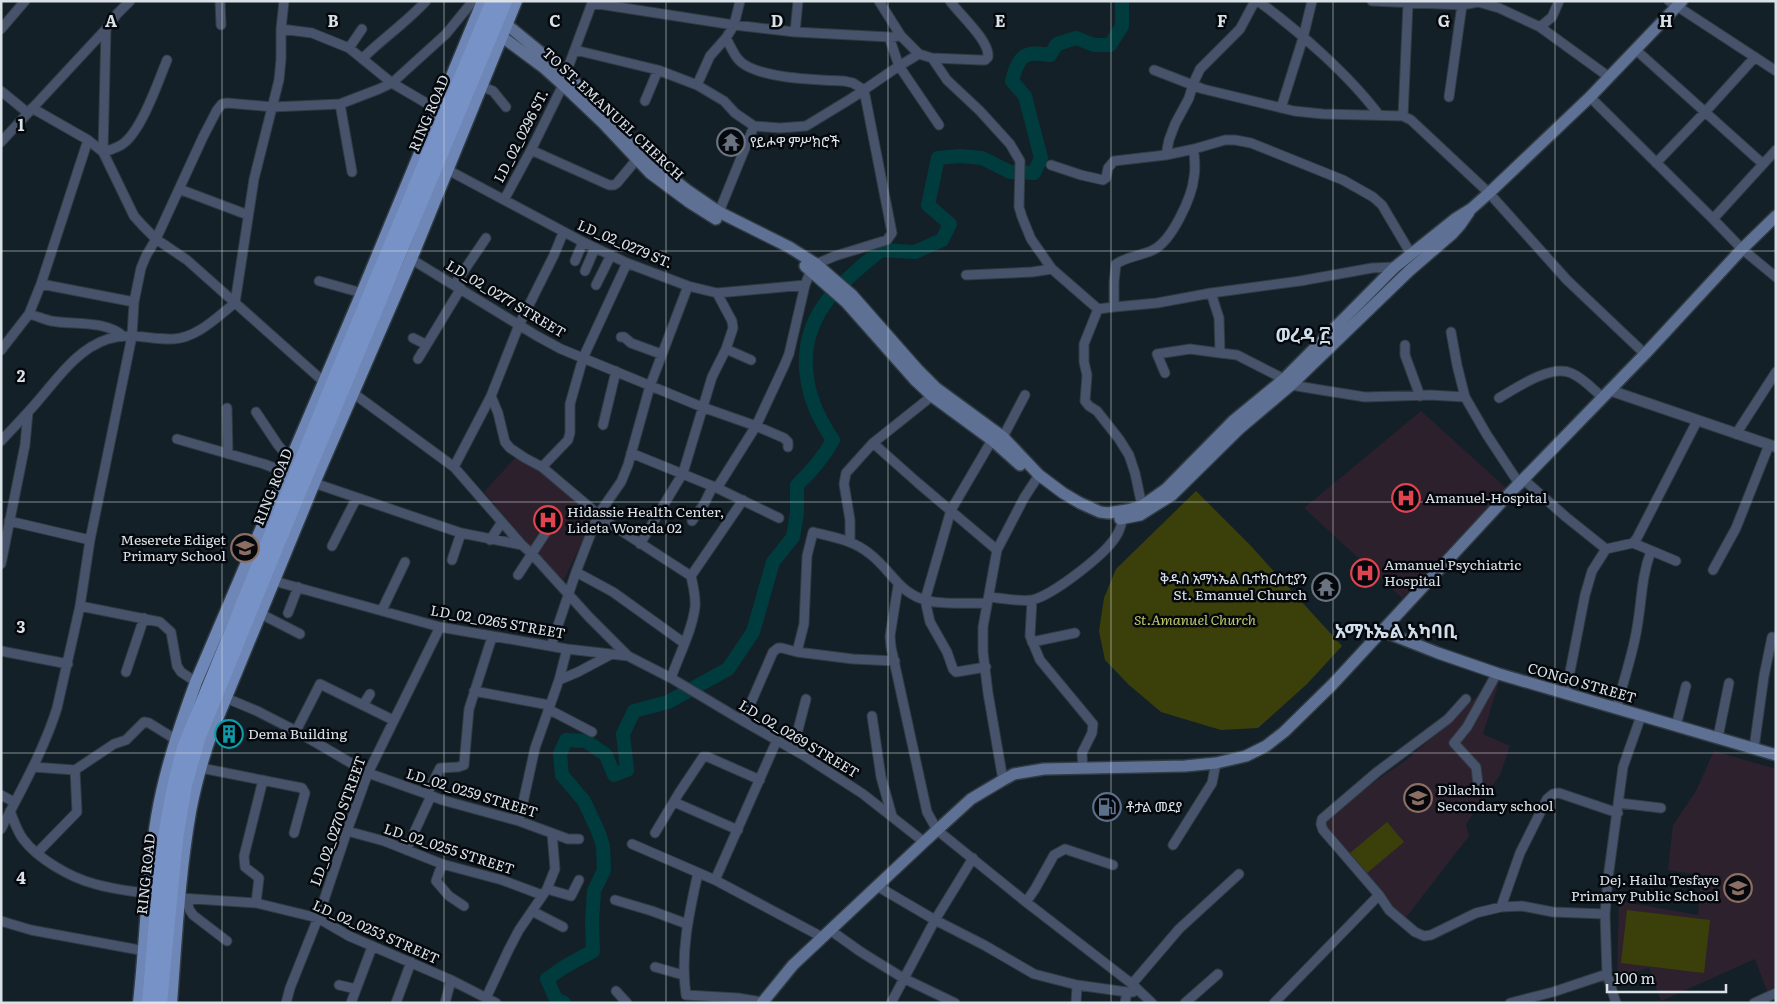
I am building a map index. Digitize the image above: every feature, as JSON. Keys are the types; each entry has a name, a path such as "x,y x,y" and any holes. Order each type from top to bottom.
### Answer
{"highway":[{"name":"RING ROAD","path":"149,1003 164,845 170,802 184,748 334,380 494,1"},
{"name":"RING ROAD","path":"160,1003 176,839 185,785 199,736 504,1"}],"main road":[{"path":"139,1003 157,817 175,738 196,682 362,292 483,1"},
{"path":"171,1003 184,898 190,812 212,731 314,483 411,259 516,1"},
{"path":"849,299 936,388 997,439 1038,478 1100,512 1140,515 1172,495 1287,382 1460,225 1490,194 1592,99 1680,4"},
{"name":"TO ST. EMANUEL CHERCH","path":"504,30 543,68 565,79 658,167 719,212 789,247 849,299"},
{"path":"1592,99 1610,77 1638,51"},
{"name":"TO ST. EMANUEL CHERCH","path":"565,79 636,160 650,172 695,206 715,218 813,267"},
{"path":"1123,515 1154,499 1233,421 1287,382 1395,267 1455,219 1490,194"},
{"path":"1460,225 1471,209"},
{"path":"762,1003 784,974 971,799 1014,774 1044,769 1082,770 1216,763 1246,756 1266,746 1284,732 1332,685 1471,535 1776,216"},
{"path":"849,299 916,381 932,396 997,439"},
{"name":"CONGO STREET","path":"1382,631 1497,673 1776,755"}],"street":[{"path":"1,29 25,1"},
{"path":"116,1 117,14"},
{"path":"1,142 106,30 117,14 130,1"},
{"path":"220,1 221,25"},
{"path":"1,441 76,358 106,339 132,336 173,339 188,336 204,327 235,303 254,179 279,80 284,1"},
{"path":"363,58 426,1"},
{"path":"1,829 52,725 68,664 80,606 90,540 132,336 134,302 141,268 217,110 222,104 273,107 340,104 392,83 446,34 473,1"},
{"path":"697,85 710,56 726,38 734,25 740,1"},
{"path":"796,32 798,1"},
{"path":"879,1 900,36 919,54 932,58 985,60 989,52 982,38 950,1"},
{"path":"1166,155 1175,124 1189,98 1200,69 1240,29 1256,1 1303,38 1348,78 1379,115"},
{"path":"1281,108 1303,38 1312,1"},
{"path":"1372,1 1462,5 1478,2 1499,8 1540,27 1610,77"},
{"path":"1540,27 1555,13 1559,1"},
{"path":"592,2 734,25 796,32 900,36"},
{"name":"LD_02_0296 ST.","path":"504,200 531,150 565,79 592,2"},
{"path":"1403,116 1408,4"},
{"path":"1680,4 1776,71"},
{"path":"1449,97 1462,5"},
{"path":"281,29 312,33 349,48 392,83 438,110"},
{"path":"349,48 362,29"},
{"path":"102,152 106,30"},
{"path":"889,37 899,66 939,125"},
{"path":"692,521 756,426 789,354 805,285 813,267 835,256 887,240 890,237 891,227 864,90 853,83 844,81 780,76 761,72 738,59 726,38"},
{"path":"575,50 658,70 697,85 724,101 735,113 754,126 780,128 806,126 919,54"},
{"path":"1638,51 1763,164"},
{"path":"1656,163 1755,57"},
{"path":"932,58 948,80 1010,144 1020,161 1019,207 1031,239 1052,269 1098,309 1156,303 1372,268 1395,267"},
{"path":"102,152 118,146 130,138 143,115 167,60"},
{"path":"645,101 658,70"},
{"path":"1154,70 1203,89 1281,108 1323,114 1403,116 1411,120 1490,194 1567,280 1645,354"},
{"path":"481,86 493,91 506,107"},
{"path":"1,91 30,110 88,140 102,152 134,216 156,240 187,260 324,382"},
{"path":"1592,99 1742,250 1776,277"},
{"path":"340,104 352,172"},
{"path":"719,212 754,126"},
{"path":"1,350 29,314 41,284 88,140"},
{"path":"1051,164 1082,176 1103,180 1106,178 1108,168 1114,161 1166,155 1225,140 1250,143 1364,190 1382,205 1411,254"},
{"path":"1114,307 1116,264 1133,255 1153,250 1164,242 1176,224 1195,176 1194,149"},
{"path":"531,150 609,185 618,183 636,160"},
{"path":"1713,219 1776,150"},
{"name":"LD_02_0279 ST.","path":"448,170 563,233 627,263 688,286 717,293 805,285"},
{"path":"179,189 248,215"},
{"path":"454,468 491,396 518,325 550,264 563,233"},
{"path":"418,359 486,238"},
{"path":"575,262 583,242"},
{"path":"585,271 595,248"},
{"path":"596,285 611,255"},
{"name":"LD_02_0277 STREET","path":"411,259 458,286 518,325 561,348 702,407 784,438 788,442 788,447"},
{"path":"542,467 568,440 570,433 570,404 583,358 627,263"},
{"path":"966,275 1032,272 1052,269"},
{"path":"319,281 362,292"},
{"path":"41,284 134,302"},
{"path":"550,646 598,515 621,482 628,465 650,386 688,286"},
{"path":"640,544 683,473 712,377 726,349 733,328 732,321 717,293"},
{"path":"1211,293 1219,318 1220,352"},
{"path":"1098,309 1084,344 1084,362 1087,374 1085,400 1103,418 1129,455 1142,506"},
{"path":"29,314 49,320 106,326 117,331 122,336"},
{"path":"1451,332 1456,366 1465,397 1487,435 1522,482 1606,549"},
{"path":"621,337 624,337 631,343 661,354"},
{"path":"412,338 425,344"},
{"path":"1405,345 1405,355 1420,396"},
{"path":"726,349 751,360"},
{"path":"1165,373 1157,354 1190,349 1237,354 1287,382 1365,397 1465,397"},
{"path":"603,425 616,370"},
{"path":"1499,398 1549,372 1563,370 1606,394 1773,446 1736,528 1713,570"},
{"path":"1736,434 1776,372"},
{"path":"354,393 454,468 522,545 628,656 671,678 695,607 695,593 691,576 598,515 542,467 510,448 505,442 498,413 491,396"},
{"path":"986,667 961,672 956,672 952,669 947,652 930,622 925,600 951,510 1025,395"},
{"path":"850,541 850,520 844,484 846,473 874,443 932,396"},
{"path":"227,408 228,454"},
{"path":"1,564 25,444 28,412"},
{"path":"256,412 278,445 290,459"},
{"path":"1632,543 1641,530 1697,421"},
{"path":"177,438 285,472"},
{"path":"874,443 997,550"},
{"path":"631,453 715,487 779,518"},
{"path":"1003,780 988,693 983,652 983,627 997,550 1024,498 1038,478"},
{"path":"314,483 356,499 462,533 522,545"},
{"path":"332,546 356,499"},
{"path":"691,576 743,500"},
{"path":"797,652 804,624 807,556 813,532 850,541 879,561 892,575 898,586 925,600 1032,600 1055,589 1102,554 1116,538 1123,515"},
{"path":"9,520 90,540"},
{"path":"490,540 502,522"},
{"path":"518,575 550,526"},
{"path":"452,560 462,533"},
{"path":"1566,692 1585,595 1592,571 1606,549 1632,543 1676,561"},
{"path":"1617,707 1637,628 1641,588 1651,551"},
{"path":"382,610 405,562"},
{"path":"576,572 613,592 684,643"},
{"name":"LD_02_0265 STREET","path":"274,581 440,627 567,649 628,656"},
{"path":"898,586 890,636 927,812 937,830 1130,988 1140,993 1152,1003"},
{"path":"288,613 298,587"},
{"path":"1032,600 1032,642 1040,660 1094,724 1092,733 1082,753 1082,770"},
{"path":"80,606 160,622 171,632 178,666 184,675 196,682"},
{"path":"261,614 300,634"},
{"path":"126,672 144,618"},
{"name":"LD_02_0270 STREET","path":"286,1003 290,988 318,918 368,773 440,627"},
{"path":"1032,642 1074,633"},
{"path":"406,850 440,768 464,765 470,709 492,637"},
{"path":"1754,748 1764,676 1772,637"},
{"path":"743,721 774,652 778,648 853,659 895,661"},
{"path":"519,821 535,748 559,680 567,649"},
{"path":"1,651 68,664"},
{"path":"559,680 610,655"},
{"path":"1479,792 1476,768 1454,743 1467,727 1497,673"},
{"name":"LD_02_0269 STREET","path":"671,678 840,778 924,842"},
{"path":"1718,737 1729,683"},
{"path":"296,731 320,684 394,720"},
{"path":"1676,726 1686,686"},
{"path":"474,691 548,707 592,732"},
{"path":"363,705 370,694"},
{"name":"LD_02_0259 STREET","path":"226,698 296,731 368,773 442,800 519,821 568,839 579,840"},
{"path":"793,749 806,699"},
{"path":"1466,699 1448,719 1377,772 1322,819 1323,830 1379,895 1389,910 1415,932 1424,936 1431,935 1476,913 1501,906 1522,906 1553,912 1605,914"},
{"path":"872,716 881,777 892,816"},
{"path":"1616,1003 1607,974 1605,914 1608,878 1623,767 1641,716"},
{"path":"32,767 75,770 114,744 126,740 144,722 175,738"},
{"path":"715,880 777,740"},
{"path":"655,833 703,758 708,757 760,780"},
{"path":"1173,845 1212,783 1216,763"},
{"path":"201,768 298,786 304,790 294,834"},
{"path":"37,853 77,812 75,770"},
{"path":"256,903 259,878 245,867 244,856 263,780"},
{"path":"1501,906 1520,853 1547,800 1553,794 1559,793 1618,813"},
{"path":"1,795 14,802"},
{"path":"674,802 738,830"},
{"path":"1619,803 1661,808"},
{"path":"10,811 20,834 37,853 58,868 95,884 149,894"},
{"name":"LD_02_0255 STREET","path":"347,831 384,842 442,864 544,892 571,896 579,880"},
{"path":"486,998 512,942 544,892 554,870 552,833"},
{"path":"632,844 715,880 826,934 861,952 903,978 955,1003"},
{"path":"1026,902 1054,855 1058,852 1065,850 1113,865"},
{"path":"891,1003 935,920 973,858"},
{"path":"442,864 436,881 449,896 464,906"},
{"path":"698,873 687,924 683,975 686,999 738,998 762,1003"},
{"path":"1125,1003 1130,988 1179,929 1239,874"},
{"path":"878,886 935,920 984,945 1034,974 1077,985 1130,988"},
{"path":"1274,1003 1379,895"},
{"path":"184,898 193,915 227,941"},
{"name":"LD_02_0253 STREET","path":"184,898 256,903 318,918 372,946 451,980 496,1003"},
{"path":"615,900 687,924"},
{"path":"532,911 563,927"},
{"path":"1,921 31,930 145,951"},
{"path":"351,1003 372,946"},
{"path":"396,1003 411,962"},
{"path":"655,967 683,975"},
{"path":"1185,1003 1218,974"},
{"path":"1510,1003 1553,992 1607,974"},
{"path":"445,1003 451,980"},
{"path":"339,985 356,989"},
{"path":"1076,1003 1077,985"},
{"path":"616,991 627,1003"},
{"path":"1754,1003 1776,993"}],"shaded area":[{"name":"Amanuel-Hospital","path":"1421,411 1506,488 1402,598 1304,508"},
{"name":"Hidassie Health Center, Lideta Woreda 02","path":"516,457 525,458 589,512 591,522 564,580 537,554 484,492"},
{"name":"Dilachin Secondary school","path":"1493,680 1499,682 1483,734 1510,746 1500,775 1466,824 1469,836 1404,920 1318,821 1406,760 1454,719"},
{"name":"Dej. Hailu Tesfaye Primary Public School","path":"1714,751 1776,769 1776,986 1767,991 1755,959 1661,1001 1649,968 1617,977 1619,901 1698,915 1701,875 1668,870 1673,825 1696,791"}],"green space":[{"name":"St.Amanuel Church","path":"1196,491 1250,545 1342,646 1307,684 1258,728 1221,730 1161,712 1128,684 1105,660 1099,631 1104,598 1116,569"},
{"path":"1387,822 1404,842 1367,873 1350,853"},
{"path":"1627,910 1710,920 1704,973 1621,963"}],"waterway":[{"path":"564,1003 556,999 547,979 593,951 594,891 604,870 603,846 598,831 584,801 562,775 560,754 566,740 586,741 606,755 614,775 627,770 623,734 634,711 668,702 728,669 753,632 773,562 793,537 797,513 797,485 817,464 833,440 822,423 814,405 806,368 810,332 818,314 842,284 881,250 915,252 942,240 950,224 928,205 938,158 960,156 982,158 1010,172 1034,173 1041,158 1025,96 1012,81 1017,65 1024,56 1029,54 1050,55 1057,44 1076,38 1094,45 1110,45 1122,26 1122,1"}],"place":[{"name":"የይሖዋ ምሥክሮች","path":"731,142"},
{"name":"Amanuel-Hospital","path":"1406,498"},
{"name":"Hidassie Health Center, Lideta Woreda 02","path":"548,520"},
{"name":"Meserete Ediget Primary School","path":"245,548"},
{"name":"Amanuel Psychiatric Hospital","path":"1365,573"},
{"name":"ቅዱስ አማኑኤል ቤተክርስቲያን St. Emanuel Church","path":"1326,587"},
{"name":"Dema Building","path":"229,734"},
{"name":"Dilachin Secondary school","path":"1418,798"},
{"name":"ቶታል መደያ","path":"1107,807"},
{"name":"Dej. Hailu Tesfaye Primary Public School","path":"1738,888"}],"district":[{"name":"ወረዳ ፫","path":"1303,335"},
{"name":"አማኑኤል አካባቢ","path":"1396,631"}]}
